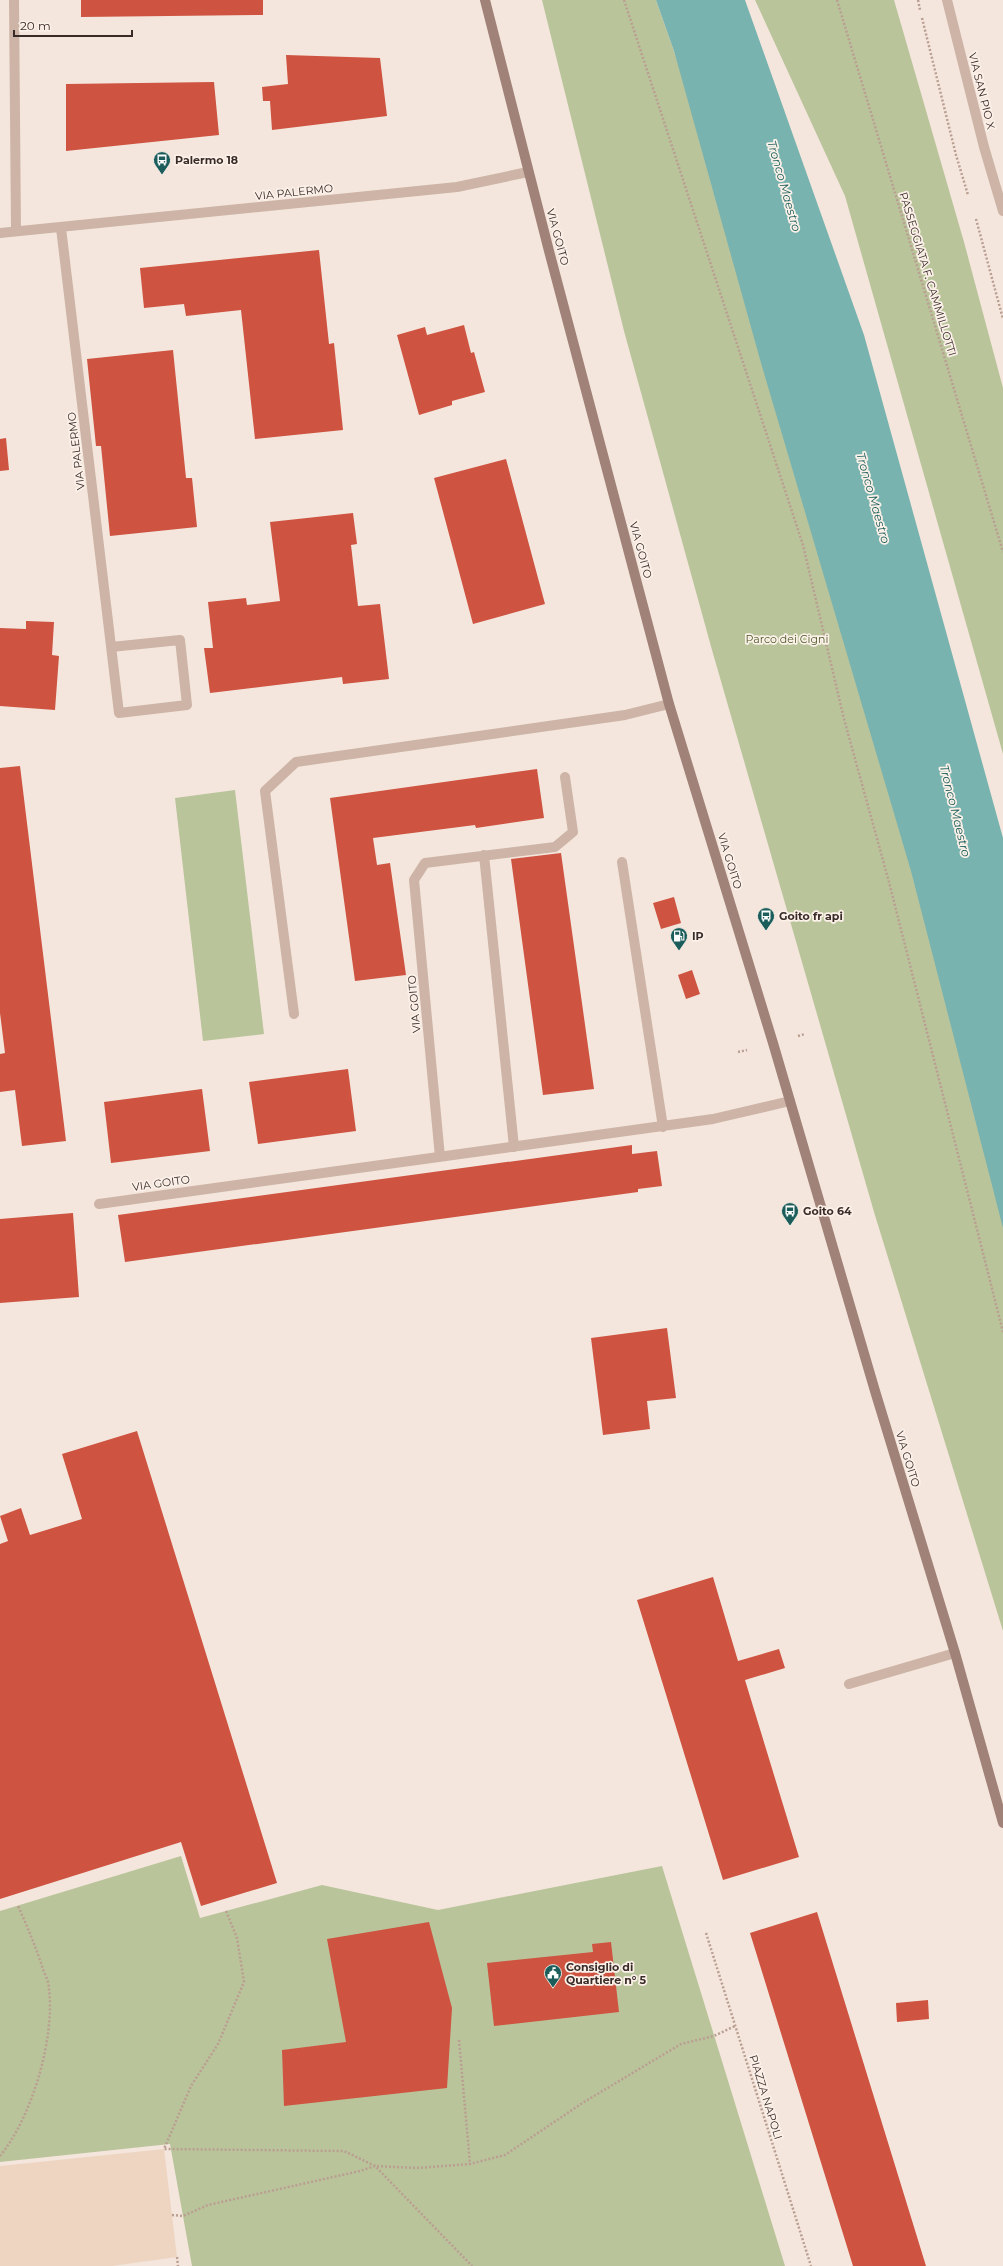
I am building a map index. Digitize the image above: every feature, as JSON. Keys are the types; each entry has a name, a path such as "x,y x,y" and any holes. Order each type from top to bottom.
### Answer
{"main road":[{"name":"VIA GOITO","path":"485,0 528,172 669,704 790,1101 874,1391 955,1653 1003,1823"}],"street":[{"path":"14,0 16,231"},
{"name":"VIA SAN PIO X","path":"947,0 984,147 1003,211"},
{"name":"VIA PALERMO","path":"0,233 457,187 528,172"},
{"name":"VIA PALERMO","path":"61,228 119,713 187,705 180,640 111,646"},
{"path":"294,1014 265,791 296,762 625,716 669,704"},
{"name":"VIA GOITO","path":"440,1157 414,880 425,863 555,847 573,832 565,777"},
{"path":"484,855 514,1147"},
{"path":"622,862 663,1127"},
{"name":"VIA GOITO","path":"99,1204 663,1127 712,1119 790,1101"},
{"path":"849,1684 955,1653"}],"path":[{"path":"624,0 803,545 844,719 889,882 1003,1332"},
{"name":"PASSEGGIATA F. CAMMILLOTTI","path":"837,0 1003,552"},
{"path":"0,2156 13,2140 33,2093 45,2049 51,2018 49,1987 18,1906"},
{"path":"226,1911 237,1938 244,1982 232,2014 218,2044 191,2086 164,2149 344,2151 375,2166 472,2266"},
{"name":"PIAZZA NAPOLI","path":"706,1933 811,2266"},
{"path":"172,2215 183,2216 208,2205 354,2173 375,2166 417,2168 470,2164 505,2155 634,2070 681,2044 714,2036 735,2026"},
{"path":"459,2040 470,2164"},
{"path":"177,2257 178,2266"}],"green space":[{"name":"Parco dei Cigni","path":"542,0 656,0 674,51 766,344 1003,1196 1003,1631 874,1212 712,650 624,331"},
{"path":"755,0 894,0 964,242 1003,388 1003,754 845,196"},
{"path":"235,790 264,1034 203,1041 175,798"},
{"path":"181,1856 200,1918 322,1885 438,1910 662,1866 785,2266 192,2266 170,2144 0,2162 0,1911"}],"shaded area":[{"path":"164,2149 177,2257 112,2266 0,2266 0,2166"}],"water":[{"name":"Tronco Maestro","path":"656,0 745,0 864,335 1003,838 1003,1228 911,871 761,363 674,51"}],"building":[{"path":"81,0 263,0 263,15 81,17"},
{"path":"286,55 380,58 387,116 272,130 270,101 263,101 262,87 288,84"},
{"path":"214,82 219,135 66,151 66,84"},
{"path":"319,250 329,344 334,343 343,430 255,439 241,310 186,316 184,304 144,308 140,268"},
{"path":"464,325 471,353 474,352 485,392 452,401 452,405 419,415 397,335 425,327 427,335"},
{"path":"173,350 186,478 192,478 197,527 110,536 101,446 96,446 87,359"},
{"path":"6,438 9,470 0,471 0,439"},
{"path":"506,459 545,604 473,624 434,478"},
{"path":"353,513 357,544 351,545 358,606 380,604 389,679 343,684 342,677 210,693 204,648 213,648 208,602 246,598 247,605 280,601 270,522"},
{"path":"26,621 54,622 52,655 59,656 55,710 0,706 0,628 26,629"},
{"path":"20,766 66,1141 22,1146 15,1090 0,1092 0,1054 5,1053 0,1013 0,768"},
{"path":"537,769 544,818 476,828 475,825 373,838 377,865 390,863 406,975 355,981 330,798"},
{"path":"561,853 594,1089 543,1095 511,859"},
{"path":"674,897 681,923 661,929 653,903"},
{"path":"692,970 700,994 686,999 678,975"},
{"path":"348,1069 356,1131 258,1144 249,1082"},
{"path":"202,1089 210,1151 111,1163 104,1102"},
{"path":"632,1145 632,1154 657,1151 662,1186 638,1189 638,1192 125,1262 118,1215"},
{"path":"73,1213 79,1297 0,1303 0,1219"},
{"path":"667,1328 676,1398 647,1401 650,1429 603,1435 591,1338"},
{"path":"137,1431 277,1883 201,1906 181,1842 0,1899 0,1544 8,1541 0,1516 21,1508 30,1535 82,1519 62,1454"},
{"path":"713,1577 738,1661 779,1649 785,1668 745,1680 799,1857 723,1880 637,1600"},
{"path":"817,1912 926,2266 853,2266 750,1933"},
{"path":"429,1922 452,2008 447,2088 284,2106 282,2050 346,2042 327,1939"},
{"name":"Consiglio di Quartiere n° 5","path":"611,1942 619,2012 494,2026 487,1963 593,1952 592,1944"},
{"path":"928,2000 929,2019 897,2022 896,2003"}],"place":[{"name":"Palermo 18","path":"162,175"},
{"name":"Goito fr api","path":"766,931"},
{"name":"IP","path":"679,951"},
{"name":"Goito 64","path":"790,1226"},
{"name":"Consiglio di Quartiere n° 5","path":"553,1988"}]}
